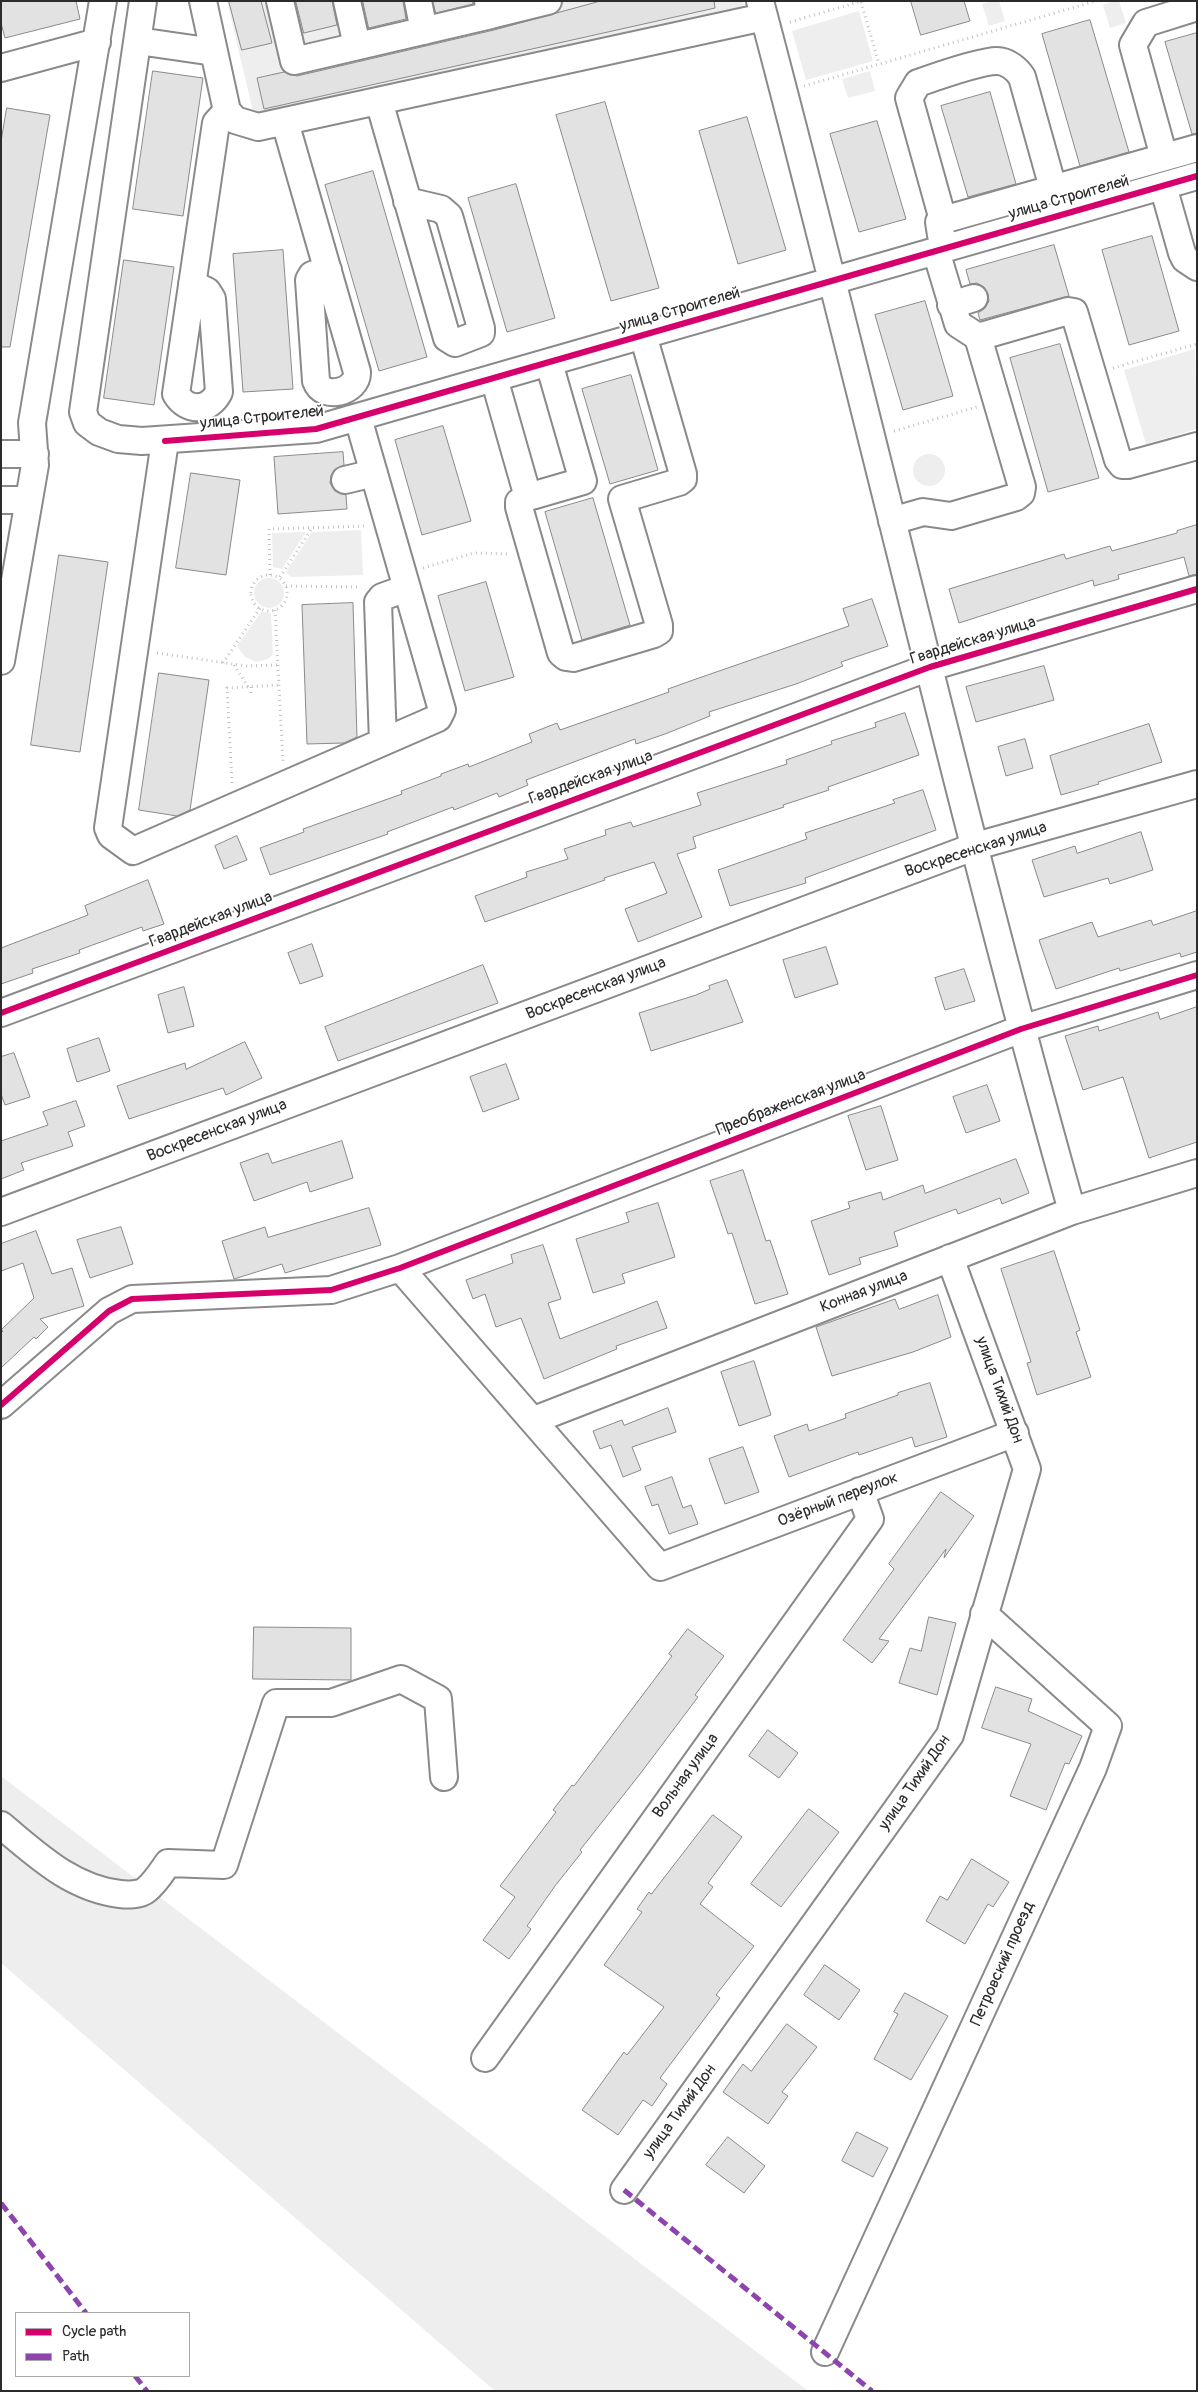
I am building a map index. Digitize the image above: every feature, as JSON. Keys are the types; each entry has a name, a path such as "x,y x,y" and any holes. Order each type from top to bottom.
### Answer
{"street":[{"path":"1,661 29,500 35,454 32,423 104,1"},
{"name":"улица Строителей","path":"144,1 83,412 87,422 99,432 118,439 165,441 316,429 1197,176"},
{"path":"203,1 227,111 235,120 250,125 265,126 764,16 834,280 892,521 1021,1029 1072,1211"},
{"path":"280,1 294,61 424,31 489,8 548,1"},
{"path":"347,1 357,46"},
{"path":"418,1 424,31"},
{"path":"1164,157 1133,46 1146,23 1197,7"},
{"path":"138,41 214,52"},
{"path":"1,68 97,42"},
{"path":"942,220 909,98 918,83 980,64 1004,62 1019,72 1053,188"},
{"path":"379,101 447,338 455,342 478,336 481,334 481,328 449,216 441,209 408,201"},
{"path":"192,284 216,124 227,111"},
{"path":"285,122 328,270"},
{"path":"892,521 923,512 950,516 1016,497 1021,493 1022,487 978,337 958,324 962,301 940,250 939,222 1197,148"},
{"path":"1163,186 1187,235 1186,260 1197,267"},
{"path":"978,337 1068,311 1074,312 1118,460 1122,465 1197,446"},
{"path":"622,498 659,630 654,634 573,658 566,657 561,653 519,502 528,496 583,481 622,498 683,479 643,336"},
{"path":"548,363 583,481"},
{"path":"494,378 528,496"},
{"path":"165,441 109,832 129,849 138,850 438,718 442,714 358,418"},
{"path":"1,454 35,454"},
{"path":"345,480 374,473"},
{"path":"1,500 29,500"},
{"path":"383,742 378,602 382,597 407,588"},
{"name":"Гвардейская улица","path":"1,1013 930,667 1197,589"},
{"name":"Воскресенская улица","path":"1,1212 976,846 1197,784"},
{"name":"Преображенская улица","path":"1,1405 109,1311 132,1299 331,1290 400,1268 1021,1029 1197,975"},
{"name":"Конная улица","path":"534,1420 1072,1211 1197,1173"},
{"name":"улица Тихий Дон","path":"624,2190 950,1735 1027,1469 950,1258"},
{"path":"400,1268 534,1420"},
{"name":"Озёрный переулок","path":"534,1420 660,1567 1015,1433"},
{"name":"Вольная улица","path":"485,2058 870,1519 860,1492"},
{"name":"Петровский проезд","path":"825,2352 1093,1768 1108,1726 984,1614"},
{"path":"1,1825 54,1869 80,1883 104,1892 126,1895 144,1892 156,1881 168,1863 224,1864 276,1704 331,1704 401,1679 438,1699 444,1778"}],"path":[{"path":"764,16 862,1 879,64"},
{"path":"784,91 1096,1"},
{"path":"1093,374 1197,344"},
{"path":"872,437 996,402"},
{"path":"270,575 269,529 365,526"},
{"path":"280,577 312,528"},
{"path":"270,575 280,577 286,586 287,599 275,610 260,608 253,602 252,586 257,579 270,575"},
{"path":"223,663 260,608"},
{"path":"275,610 283,769"},
{"path":"155,653 247,666 278,665"},
{"path":"233,664 250,687 251,695"},
{"path":"232,791 226,688 279,685"}],"shaded area":[{"path":"227,1 743,1 745,12 255,120"},
{"path":"999,1 1005,21 989,26 982,4"},
{"path":"1119,1 1126,23 1110,28 1103,5"},
{"path":"859,11 873,61 806,80 792,31"},
{"path":"870,71 875,91 848,98 842,79"},
{"path":"1195,349 1197,429 1146,444 1124,370"},
{"path":"929,454 935,455 940,459 944,464 944,476 940,481 935,485 929,486 923,485 918,481 914,476 913,470 914,464 918,459 923,455"},
{"path":"361,530 363,575 291,577 286,572 312,532"},
{"path":"306,532 282,569 273,567 272,533"},
{"path":"269,578 280,582 284,593 280,604 269,608 258,604 254,593 258,582"},
{"path":"261,612 271,613 273,654 268,659 257,662 245,657 237,646"},
{"path":"1,1776 808,2391 495,2391 1,1963"}],"building":[{"path":"1,1 76,1 80,19 5,38 1,23"},
{"path":"229,1 261,1 272,43 242,50"},
{"path":"296,1 332,1 337,25 304,33"},
{"path":"363,1 403,1 406,19 369,28"},
{"path":"433,1 473,1 473,4 436,13"},
{"path":"601,1 714,1 715,8 264,109 257,78 284,72 297,76 494,30"},
{"path":"911,1 964,1 970,21 921,35"},
{"path":"1090,20 1129,152 1080,166 1042,34"},
{"path":"1197,33 1197,133 1192,134 1165,42"},
{"path":"153,71 203,78 183,216 133,209"},
{"path":"990,92 1016,184 968,197 941,106"},
{"path":"605,102 659,288 611,301 556,115"},
{"path":"7,108 50,115 10,347 1,347 1,142"},
{"path":"747,117 786,250 738,264 699,131"},
{"path":"877,121 906,219 859,232 830,134"},
{"path":"373,171 427,357 379,371 325,185"},
{"path":"516,184 555,318 507,332 468,198"},
{"path":"1152,236 1179,331 1129,345 1102,250"},
{"path":"1054,245 1069,296 980,320 978,313 985,308 989,301 988,294 984,287 977,283 970,284 966,270"},
{"path":"283,250 293,389 243,392 233,254"},
{"path":"124,260 174,267 154,405 104,398"},
{"path":"925,301 953,396 903,410 875,315"},
{"path":"1060,344 1099,478 1048,492 1010,358"},
{"path":"631,375 658,470 610,484 582,389"},
{"path":"443,426 471,521 422,535 395,440"},
{"path":"343,452 344,465 334,470 330,483 335,491 346,495 347,509 278,514 274,457"},
{"path":"191,473 240,480 226,575 176,568"},
{"path":"593,498 630,625 582,640 545,512"},
{"path":"1197,525 1197,574 1189,576 1184,557 1118,575 1119,579 1094,586 1093,580 959,623 949,589 1064,554 1066,559 1110,546 1112,551 1177,533 1177,531"},
{"path":"59,555 108,562 80,752 31,745"},
{"path":"486,582 514,677 465,691 438,596"},
{"path":"872,599 888,646 841,662 843,666 796,684 709,712 710,716 665,734 636,744 635,739 526,780 528,785 499,797 497,793 454,810 453,807 387,832 388,834 270,875 260,848 304,832 303,829 402,794 401,791 441,776 441,774 468,764 469,767 532,742 529,734 557,723 560,730 669,692 668,689 849,626 843,609"},
{"path":"353,603 357,737 344,743 307,744 302,605"},
{"path":"1044,666 1054,700 976,722 966,687"},
{"path":"159,673 209,680 190,810 177,816 139,810"},
{"path":"905,713 919,755 828,787 829,790 783,805 784,807 693,837 696,848 677,854 702,917 638,942 625,909 667,893 654,862 604,878 605,880 485,922 475,896 527,877 526,872 568,859 564,849 606,835 605,830 631,822 633,827 701,805 697,793 787,764 786,760 832,744 831,741 876,727 875,723"},
{"path":"1149,724 1162,762 1061,795 1050,756"},
{"path":"1025,739 1033,768 1006,776 998,747"},
{"path":"923,790 936,830 805,878 806,883 730,906 718,870 807,839 805,833 895,803 893,800"},
{"path":"1141,832 1153,870 1110,884 1108,878 1044,897 1032,860 1075,846 1077,853"},
{"path":"237,836 247,860 224,869 215,846"},
{"path":"148,880 164,924 143,931 142,927 79,950 80,953 32,969 33,973 1,984 1,948 88,915 85,906"},
{"path":"1197,911 1197,952 1181,957 1180,953 1120,971 1119,968 1056,989 1039,940 1092,922 1098,937 1151,920 1153,925"},
{"path":"312,944 323,976 300,984 288,953"},
{"path":"826,947 838,984 795,998 783,960"},
{"path":"483,965 498,1003 338,1061 325,1027"},
{"path":"964,969 975,1001 945,1010 935,978"},
{"path":"727,980 743,1022 651,1051 639,1013 696,995 710,989 709,986"},
{"path":"184,987 194,1026 168,1033 158,995"},
{"path":"1197,1007 1197,1142 1149,1158 1123,1077 1083,1090 1065,1036 1098,1026 1099,1031 1158,1012 1160,1019"},
{"path":"99,1038 110,1071 77,1082 67,1049"},
{"path":"245,1042 262,1078 226,1095 223,1088 129,1119 117,1086 185,1063 186,1069"},
{"path":"14,1053 30,1097 5,1105 1,1094 1,1057"},
{"path":"506,1064 519,1099 483,1112 470,1077"},
{"path":"987,1085 1000,1121 966,1133 953,1097"},
{"path":"76,1101 85,1126 68,1132 73,1146 21,1163 24,1170 1,1179 1,1141 48,1125 43,1112"},
{"path":"881,1106 898,1160 866,1170 848,1116"},
{"path":"342,1141 353,1178 310,1192 307,1182 254,1201 240,1163 268,1153 272,1163"},
{"path":"1016,1159 1029,1193 1002,1204 1000,1198 958,1214 956,1209 894,1232 898,1246 859,1258 861,1264 829,1275 811,1221 850,1208 848,1202 881,1192 883,1200 923,1185 925,1193"},
{"path":"743,1170 766,1241 770,1240 788,1294 755,1304 732,1233 728,1234 710,1181"},
{"path":"658,1203 675,1257 622,1274 625,1283 593,1293 576,1239 629,1222 626,1213"},
{"path":"369,1208 381,1245 285,1273 282,1264 234,1279 222,1241 265,1227 268,1237"},
{"path":"121,1227 133,1264 90,1278 77,1240"},
{"path":"36,1231 52,1274 72,1268 84,1306 40,1319 48,1327 36,1339 34,1337 1,1368 1,1333 3,1331 1,1330 34,1298 23,1263 1,1271 1,1244"},
{"path":"543,1245 561,1299 548,1303 560,1339 657,1301 667,1328 616,1346 617,1349 544,1379 521,1318 496,1327 485,1294 473,1299 466,1280 513,1263 511,1255"},
{"path":"1054,1251 1080,1330 1076,1332 1091,1377 1037,1395 1027,1363 1031,1362 1001,1269"},
{"path":"938,1295 951,1337 913,1352 832,1376 816,1327 895,1299 899,1309"},
{"path":"754,1361 771,1415 739,1426 721,1372"},
{"path":"930,1383 947,1437 915,1447 912,1437 859,1455 858,1452 789,1477 774,1436 807,1424 809,1431 846,1418 845,1414 898,1395 898,1393"},
{"path":"668,1408 676,1432 632,1447 641,1470 623,1477 611,1445 600,1449 593,1431 622,1420 624,1425"},
{"path":"743,1447 759,1492 725,1504 709,1459"},
{"path":"672,1477 683,1508 691,1505 698,1524 669,1534 658,1504 652,1506 645,1487"},
{"path":"941,1492 974,1516 944,1558 946,1549 879,1639 889,1641 872,1663 843,1640 894,1569 889,1564"},
{"path":"929,1617 956,1623 937,1695 899,1683 910,1648 921,1651"},
{"path":"254,1627 351,1628 351,1680 253,1679"},
{"path":"688,1629 724,1656 695,1695 698,1697 580,1850 582,1852 527,1926 531,1929 509,1959 483,1940 515,1897 500,1886 556,1812 553,1810 572,1785 574,1786 672,1656 669,1654"},
{"path":"996,1687 1032,1699 1028,1711 1082,1736 1069,1764 1065,1763 1046,1810 1010,1796 1031,1744 982,1728"},
{"path":"768,1730 798,1753 779,1778 749,1756"},
{"path":"809,1809 839,1832 781,1907 751,1884"},
{"path":"713,1815 742,1837 708,1883 713,1887 700,1904 754,1946 716,1995 720,1998 660,2078 667,2084 652,2106 643,2100 618,2135 582,2110 624,2052 627,2055 664,2007 604,1965 642,1912 637,1909 649,1892 651,1894"},
{"path":"972,1859 1009,1882 993,1907 988,1904 965,1944 926,1921 940,1896 947,1900"},
{"path":"825,1965 860,1990 839,2020 804,1995"},
{"path":"905,1993 948,2016 911,2080 874,2059 898,2014 894,2012"},
{"path":"787,2024 817,2047 782,2092 788,2096 768,2124 723,2092 743,2064 751,2071"},
{"path":"857,2132 888,2148 873,2177 842,2161"},
{"path":"728,2137 765,2166 744,2193 706,2165"}],"marked path":[{"path":"624,2190 872,2391"},
{"path":"1,2203 85,2312"},
{"path":"136,2377 147,2391"}],"cycle path":[{"path":"165,441 316,429 1197,176"},
{"path":"1,1013 930,667 1197,589"},
{"path":"1,1405 109,1311 132,1299 331,1290 400,1268 1021,1029 1197,975"}]}
